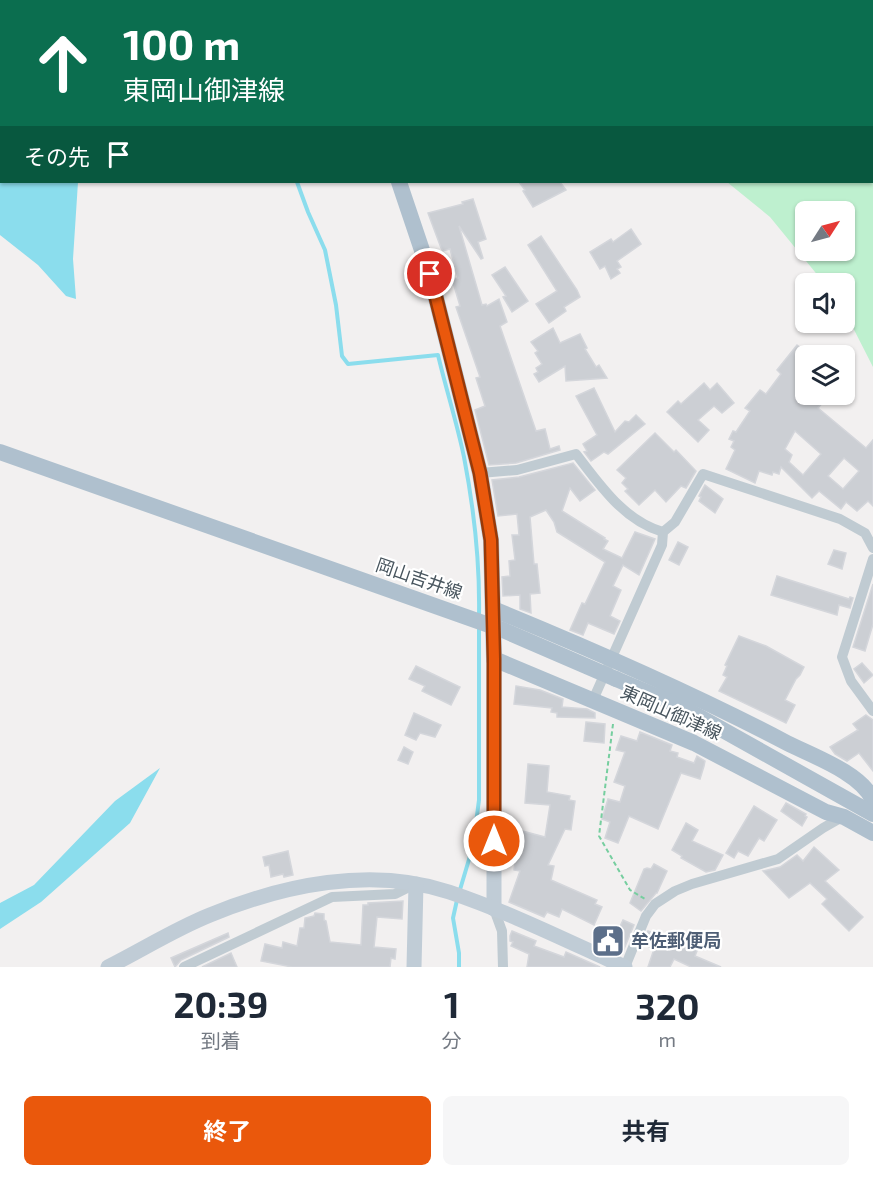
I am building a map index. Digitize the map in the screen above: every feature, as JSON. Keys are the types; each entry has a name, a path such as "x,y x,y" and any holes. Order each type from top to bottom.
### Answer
{"main road":[{"path":"399,183 430,274 480,473 491,540 494,659"},
{"name":"岡山吉井線","path":"0,452 503,630 680,706 873,814"},
{"name":"東岡山御津線","path":"493,609 720,707 852,776 873,800"},
{"name":"東岡山御津線","path":"494,659 694,743 826,812 844,817 873,833"}],"street":[{"path":"480,473 517,470 576,454 611,500 647,528 663,532"},
{"path":"593,700 662,545 663,532 675,522 704,474 840,519 865,533 873,548"},
{"path":"873,559 842,657 851,681 873,711"},
{"path":"494,659 487,906 502,931 503,967"},
{"path":"108,967 209,915 280,890 329,882 393,880 448,891 625,967 646,916 655,904 675,891 692,884 778,860 823,828 844,817 851,801"},
{"path":"184,967 332,897 395,894 416,884"},
{"path":"414,967 416,884"}],"path":[{"path":"615,709 599,836 630,890 655,904"}],"green space":[{"path":"728,183 873,183 873,367 855,332 855,273 816,273 806,261 855,261 855,201 795,201 795,248 770,217"}],"water":[{"path":"0,183 78,183 73,259 76,299 66,296 38,265 0,235"},
{"path":"160,768 130,823 41,902 0,929 0,903 34,885 115,801"}],"building":[{"path":"520,183 561,183 566,190 533,207 523,191 525,190"},
{"path":"473,199 486,239 478,242 483,258 481,259 459,226 482,305 487,306 499,299 507,322 500,326 536,431 545,429 550,449 559,446 560,450 516,463 489,465 475,410 485,406 476,378 480,377 456,307 460,306 452,279 458,278 450,249 443,251 441,248 428,213 463,204 462,202"},
{"path":"631,229 641,244 617,261 621,267 617,269 620,273 611,279 605,266 600,269 590,252 611,239 613,242"},
{"path":"541,236 580,297 564,307 566,311 549,323 536,304 557,291 528,245"},
{"path":"505,267 528,301 512,312 503,297 506,296 492,275"},
{"path":"553,328 560,343 580,334 587,348 585,349 596,367 599,365 607,378 566,381 565,366 539,382 534,374 538,372 536,368 542,364 535,353 538,351 531,342"},
{"path":"795,348 795,405 821,405 818,408 866,448 873,440 873,506 868,501 857,511 846,502 841,509 819,491 812,498 781,467 779,474 773,472 772,475 759,471 755,483 726,469 735,450 731,447 734,441 729,439 750,411 745,408 760,390 766,394 781,374 777,370","holes":["795,431 821,454 803,475 789,462 792,455 785,449","844,458 859,471 843,489 828,476"]},
{"path":"704,383 710,390 717,383 734,403 722,413 714,406 698,420 709,430 698,442 667,412 678,401 681,404"},
{"path":"594,388 615,432 625,421 629,422 636,415 645,424 608,454 604,452 591,461 584,452 587,451 583,444 597,435 576,396"},
{"path":"655,433 674,452 676,450 696,471 686,488 681,486 666,502 655,490 639,505 625,491 628,489 622,483 626,478 617,470"},
{"path":"573,463 595,490 580,501 570,488 562,511 605,538 608,541 603,549 622,558 635,532 655,539 639,575 623,565 613,586 621,590 610,616 620,621 614,634 588,623 583,635 570,630 605,562 557,532 546,510 530,517 534,564 537,564 540,593 530,594 531,613 520,609 520,595 503,596 502,577 510,576 509,561 515,560 512,535 519,535 517,514 498,516 492,480 519,477"},
{"path":"705,485 723,499 715,513 699,501"},
{"path":"678,542 688,547 679,565 669,560"},
{"path":"834,550 846,553 842,569 828,564"},
{"path":"777,576 849,599 853,598 850,608 839,605 837,615 771,595"},
{"path":"873,584 873,624 865,651 853,647"},
{"path":"739,636 766,646 804,667 785,700 795,705 786,723 719,691 727,677 723,675 727,666 725,665"},
{"path":"862,663 873,675 864,683 854,669"},
{"path":"416,666 460,687 451,705 422,691 425,686 409,679"},
{"path":"516,686 540,690 563,699 562,707 587,709 595,713 595,718 557,717 557,713 551,712 552,708 514,704"},
{"path":"414,713 441,725 435,737 420,733 416,740 405,735"},
{"path":"866,715 873,720 873,771 859,753 847,761 835,754 830,747 858,730 853,724"},
{"path":"586,722 605,724 604,743 584,741"},
{"path":"640,732 672,745 670,751 678,753 677,757 694,763 697,756 705,761 700,779 681,773 658,829 629,816 618,843 605,838 610,822 602,819 608,799 620,802 625,786 614,782 625,752 616,750 621,736 637,741"},
{"path":"404,747 413,752 408,764 398,760"},
{"path":"528,764 549,766 547,792 570,796 569,800 575,801 571,830 565,829 548,865 554,866 551,880 597,900 595,904 602,907 594,925 562,909 559,917 547,912 544,917 509,902 520,871 514,870 515,852 510,851 512,842 508,842 511,828 545,837 550,805 525,803"},
{"path":"786,803 806,814 807,817 802,826 781,811"},
{"path":"754,806 777,820 764,841 759,838 748,856 738,851 734,858 726,853"},
{"path":"686,823 698,830 692,841 723,855 715,870 706,872 681,858 682,856 672,850"},
{"path":"814,847 839,870 825,881 863,917 849,931 822,904 827,899 810,883 789,898 763,871 780,867 797,855 803,861"},
{"path":"288,851 293,875 284,877 283,874 271,877 269,865 265,866 263,857"},
{"path":"654,864 667,871 657,893 641,911 630,903 644,869 651,869"},
{"path":"403,901 402,919 377,917 374,947 396,949 395,959 391,958 390,967 292,967 261,961 265,944 282,948 283,942 297,946 300,928 304,928 305,918 314,916 315,913 324,914 330,942 361,945 363,905"},
{"path":"623,920 634,925 622,954 610,948"},
{"path":"512,931 536,941 534,946 564,957 566,952 600,967 527,967 529,954 511,946"},
{"path":"648,931 697,951 695,956 721,967 691,967 674,959 670,967 648,967 654,949 643,944"},
{"path":"228,933 229,937 181,960 175,967 171,958"},
{"path":"231,953 237,967 202,967"}],"waterway":[{"path":"297,183 325,250 336,305 342,356 348,364 438,355 461,444 471,496 476,536 479,616"},
{"path":"459,893 473,846 479,800 479,627"},
{"path":"457,900 453,918 459,967"}],"place":[{"name":"牟佐郵便局","path":"608,941"}],"route":[{"path":"430,274 480,473 491,540 494,659 494,841"}]}
